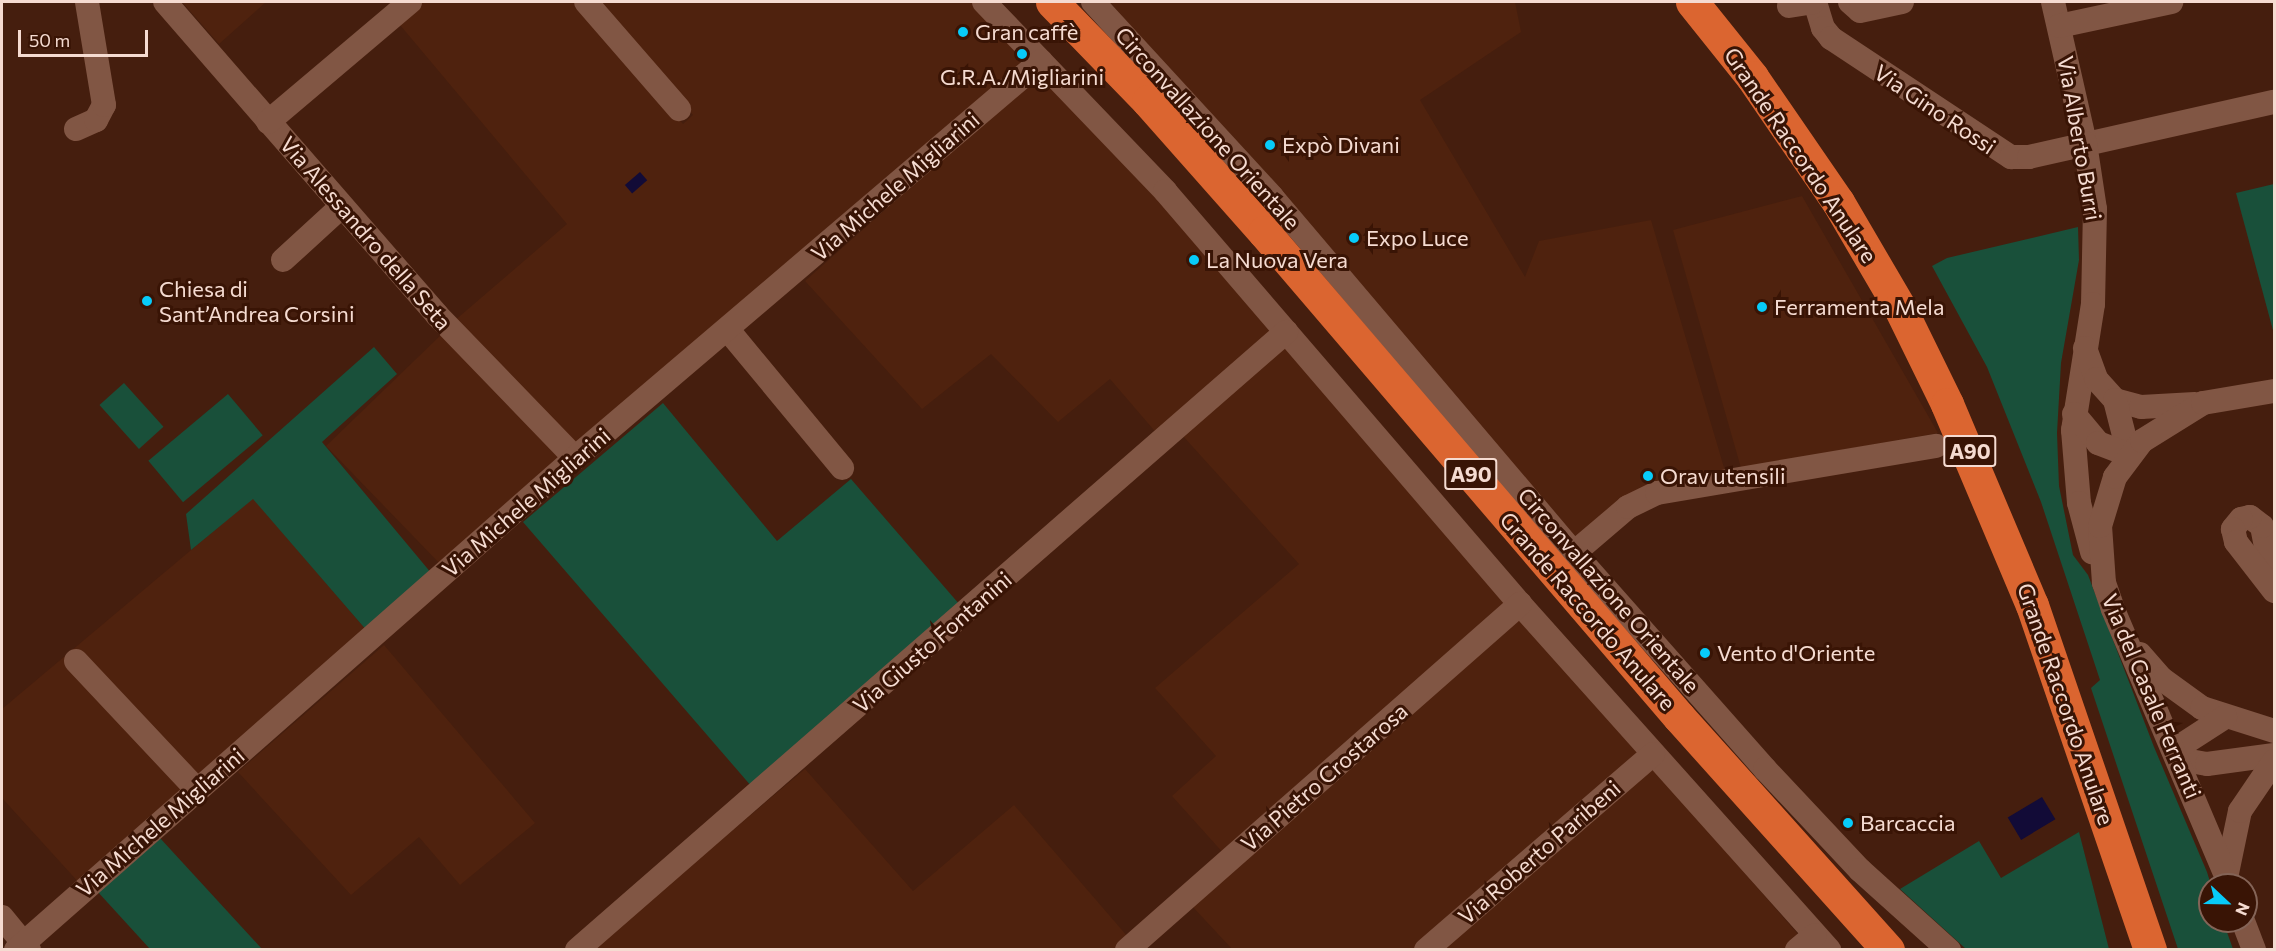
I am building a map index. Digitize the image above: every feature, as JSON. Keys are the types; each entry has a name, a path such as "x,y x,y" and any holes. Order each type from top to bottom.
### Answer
{"highway":[{"name":"Grande Raccordo Anulare","path":"1052,2 1148,101 1566,565 1801,856 1888,950"},
{"name":"Grande Raccordo Anulare","path":"1692,2 1752,77 1838,202 1900,308 1947,404 2032,604 2150,950"},
{"path":"1566,565 1608,660 1646,712 1859,950"}],"street":[{"path":"76,129 96,120 104,105 87,2"},
{"name":"Via Alessandro della Seta","path":"165,2 437,315 575,458"},
{"path":"268,122 410,2"},
{"path":"586,2 679,109"},
{"path":"984,2 1164,191 1520,604 1653,754 1813,945"},
{"path":"1789,6 1814,2"},
{"name":"Via Gino Rossi","path":"1814,2 1826,33 1855,55 2002,154 2043,165 2085,143 2274,102"},
{"path":"1850,2 1860,11 1902,2"},
{"name":"Via Alberto Burri","path":"2053,2 2085,143 2097,249 2093,303 2074,414 2073,450 2082,518 2104,583"},
{"path":"2059,26 2171,2"},
{"name":"Circonvallazione Orientale","path":"1097,3 1272,197 1566,565 1860,870 1950,950"},
{"name":"Via Michele Migliarini","path":"23,947 197,790 575,458 1041,61"},
{"path":"283,260 341,207"},
{"path":"728,330 842,468"},
{"name":"Via Giusto Fontanini","path":"577,950 1286,332"},
{"path":"2085,347 2096,379 2115,400 2129,455"},
{"name":"Via del Casale Ferranti","path":"2225,873 2104,583 2101,519 2108,493 2129,455 2153,434 2203,403 2274,391"},
{"path":"2115,400 2141,407 2203,403"},
{"path":"2074,414 2095,441 2129,455"},
{"path":"1566,565 1628,507 1657,493 1936,446"},
{"name":"Via Pietro Crostarosa","path":"1127,950 1520,604"},
{"path":"2124,635 2178,692 2225,717 2274,731"},
{"path":"76,660 197,790"},
{"path":"2225,717 2174,750 2190,761 2207,764 2274,754"},
{"name":"Via Roberto Paribeni","path":"1426,950 1653,754"},
{"path":"2229,873 2240,811 2274,761"},
{"path":"2,917 23,947"}],"shaded area":[{"path":"182,2 266,2 219,44"},
{"path":"417,2 577,2 683,124 693,115 597,2 975,2 1033,60 574,449 453,322 567,224 395,19"},
{"path":"1110,2 1515,2 1521,32 1420,100 1525,277 1539,241 1651,220 1725,471 1579,542"},
{"path":"1040,72 1277,330 1159,436 1110,379 1058,422 991,354 922,409 805,281"},
{"path":"640,172 647,180 632,193 625,185"},
{"path":"1802,196 1938,433 1741,468 1673,230"},
{"path":"444,332 566,458 448,572 326,446"},
{"path":"1285,343 1513,604 1225,855 1172,796 1216,756 1155,688 1299,564 1182,435"},
{"path":"253,498 368,632 81,885 2,798 2,709"},
{"path":"1519,615 1640,754 1416,949 1232,949 1191,905"},
{"path":"384,645 535,823 460,885 419,837 351,895 238,772"},
{"path":"1651,766 1811,949 1442,950"},
{"path":"805,769 913,891 1014,805 1128,937 1114,950 591,950"},
{"path":"2042,797 2055,819 2021,840 2008,818"}],"green space":[{"path":"2274,184 2274,334 2236,193"},
{"path":"2078,227 2079,260 2061,363 2057,433 2059,486 2073,555 2088,575 2154,747 2207,872 2198,873 2198,933 2227,933 2233,949 2178,949 2091,688 2100,680 2041,502 1987,367 1932,266 1947,258"},
{"path":"374,347 397,374 322,442 432,574 368,632 253,499 191,550 186,514"},
{"path":"124,383 163,427 139,449 99,405"},
{"path":"228,394 263,435 183,502 148,461"},
{"path":"663,403 777,541 851,479 960,605 752,787 523,522"},
{"path":"2079,832 2109,949 1966,949 1900,889 1979,841 2001,878"},
{"path":"160,838 262,949 150,949 97,891"}],"place":[{"name":"Gran caffè","path":"963,32"},
{"name":"G.R.A./Migliarini","path":"1022,54"},
{"name":"Expò Divani","path":"1270,145"},
{"name":"Expo Luce","path":"1354,238"},
{"name":"La Nuova Vera","path":"1194,260"},
{"name":"Chiesa di Sant’Andrea Corsini","path":"147,301"},
{"name":"Ferramenta Mela","path":"1762,307"},
{"name":"Orav utensili","path":"1648,476"},
{"name":"Vento d'Oriente","path":"1705,653"},
{"name":"Barcaccia","path":"1848,823"}]}
